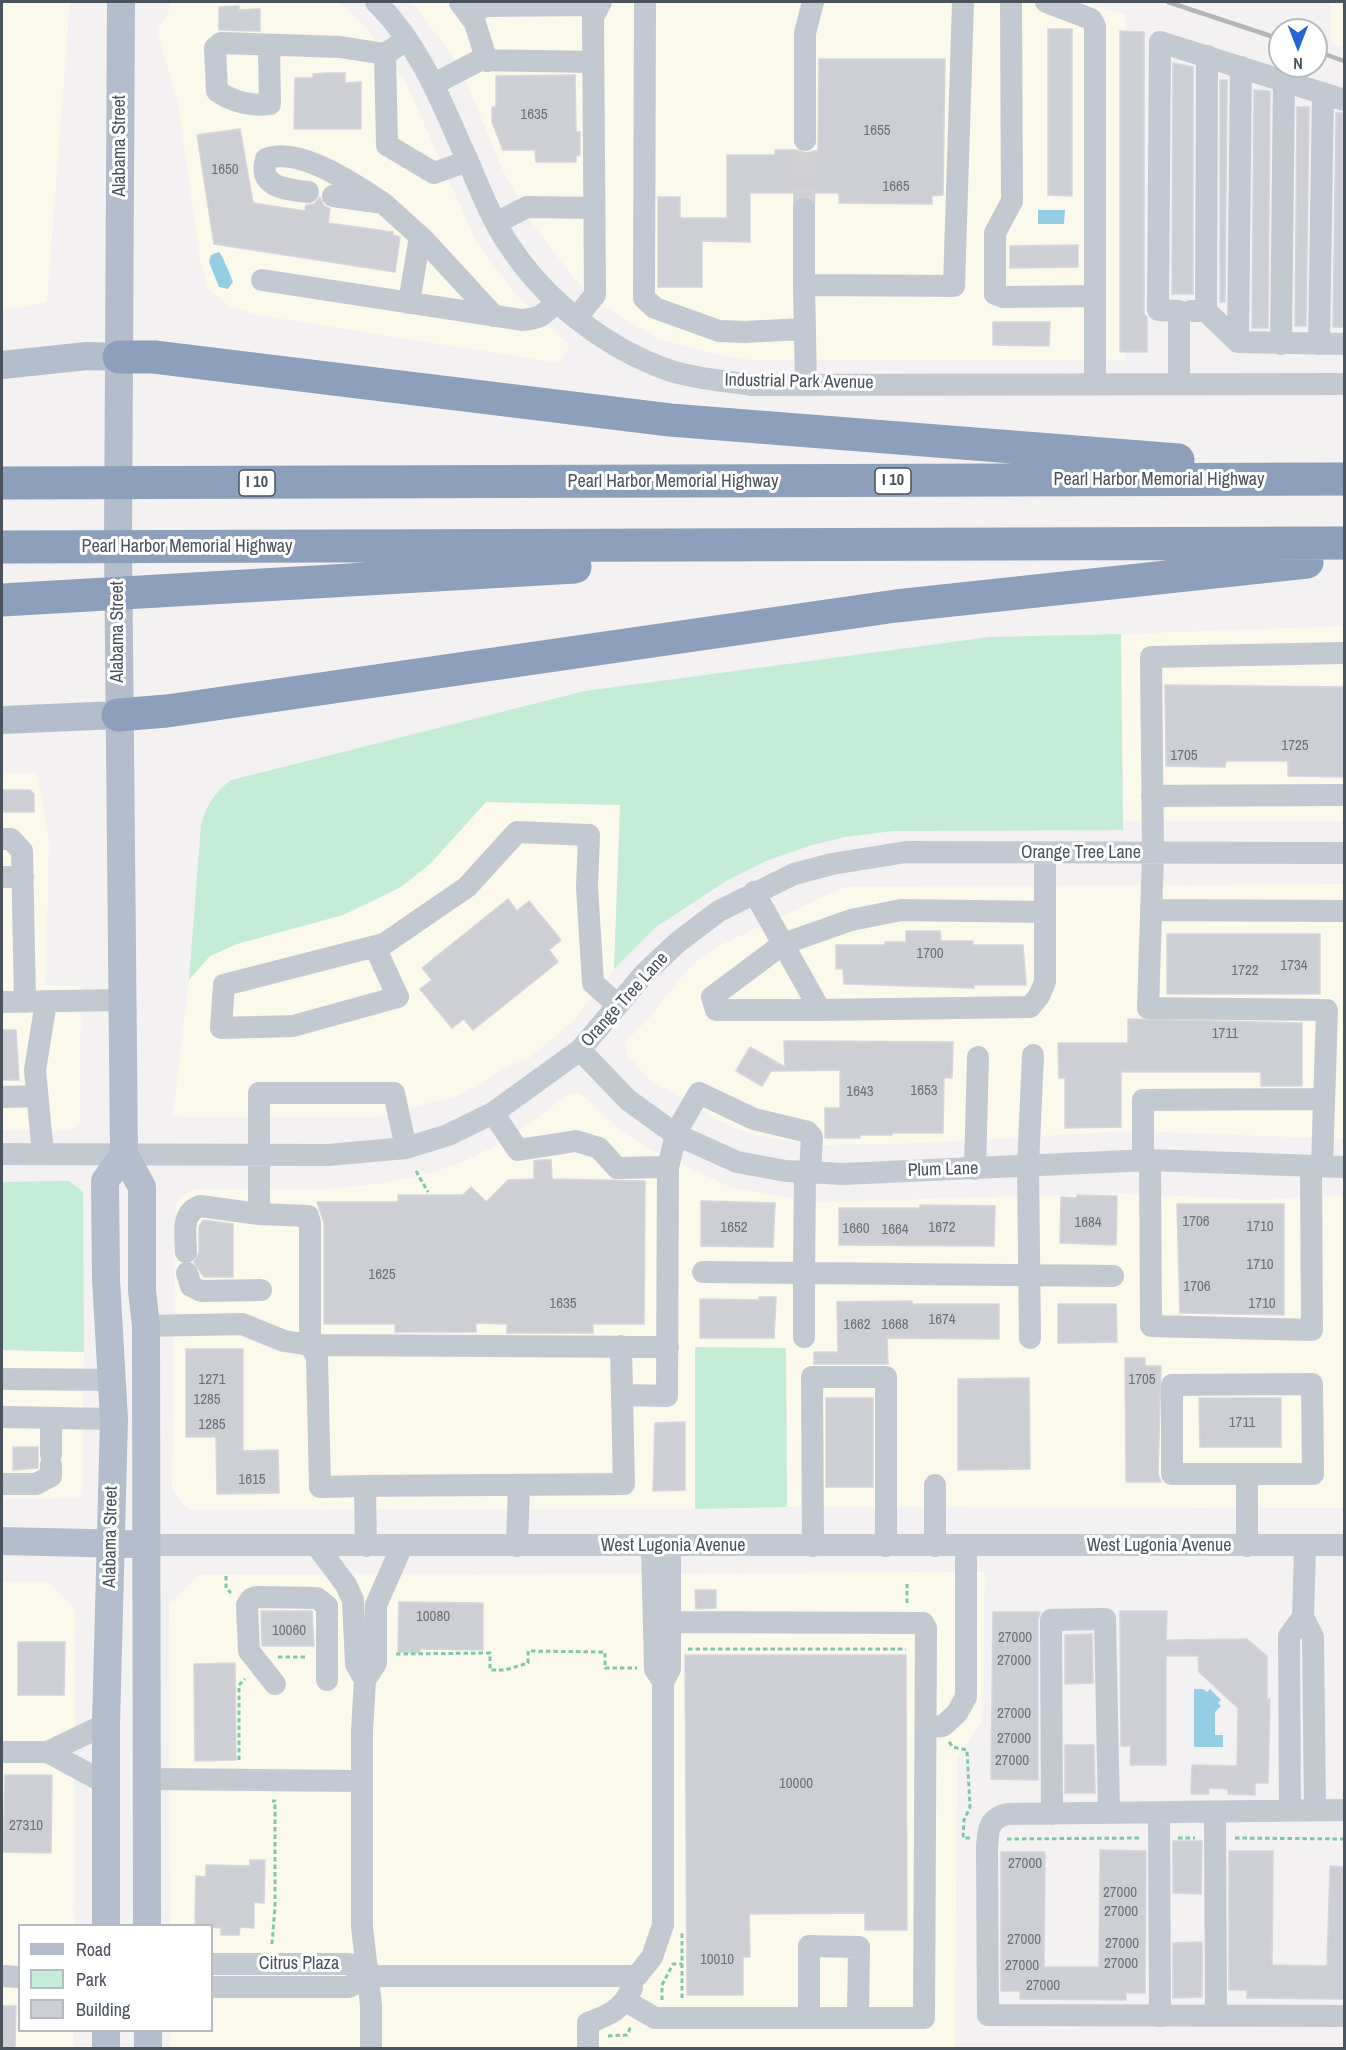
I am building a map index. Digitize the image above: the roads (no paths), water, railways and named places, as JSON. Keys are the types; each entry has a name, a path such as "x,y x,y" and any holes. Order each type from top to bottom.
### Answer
{"highway":[{"path":"119,357 154,357 670,420 1344,473"},
{"path":"2,462 72,483"},
{"name":"Pearl Harbor Memorial Highway","path":"2,483 1344,479"},
{"name":"Pearl Harbor Memorial Highway","path":"2,547 1344,543"},
{"path":"2,600 615,565 847,546"},
{"path":"118,715 178,709 896,606 1344,558"}],"main road":[{"name":"Alabama Street","path":"122,2 118,409 121,1000 124,1154 142,1187 142,1291 146,1326 147,1924"},
{"path":"2,365 87,356 119,357"},
{"path":"2,720 118,715"},
{"name":"Alabama Street","path":"106,1924 105,1724 114,1419 106,1279 105,1182 124,1154"},
{"name":"West Lugonia Avenue","path":"2,1541 147,1545"},
{"path":"106,2032 106,2049"},
{"path":"148,2032 148,2049"}],"street":[{"name":"Industrial Park Avenue","path":"376,2 407,41 434,84 496,223 526,270 576,318 632,354 671,371 711,380 752,385 1344,384"},
{"path":"645,2 644,298 655,308 718,331 744,332 804,328"},
{"path":"805,140 805,33 813,2"},
{"path":"804,285 954,286 963,2"},
{"path":"1011,2 1012,201 995,233 995,294 1002,297 1095,296"},
{"path":"1046,2 1091,19 1095,26 1095,384"},
{"path":"464,7 600,3 593,17 595,295 576,318"},
{"path":"464,7 475,23 487,61"},
{"path":"269,47 340,47 385,54 407,41"},
{"path":"1319,344 1334,96 1160,42 1158,310 1206,311 1238,342 1281,344 1319,344 1344,344"},
{"path":"385,54 387,145 434,173 468,161"},
{"path":"1206,311 1208,56"},
{"path":"434,84 480,60 593,62"},
{"path":"1238,342 1241,67"},
{"path":"1281,344 1284,81"},
{"path":"308,192 273,186 266,178 264,168 266,159 276,155 313,164 352,182 383,203 420,236 494,316"},
{"path":"333,196 383,203"},
{"path":"496,223 526,207 594,208"},
{"path":"804,208 806,384"},
{"path":"409,303 420,236"},
{"path":"262,280 522,320 537,320 546,315 556,301"},
{"path":"1179,311 1179,384"},
{"path":"1324,1099 1143,1100 1147,1160 1151,1326 1312,1330 1326,1167 1324,1099 1336,1010 1148,1008 1153,853 1151,657 1344,653"},
{"path":"1152,796 1344,795"},
{"path":"375,947 398,997 293,1026 221,1028 224,985 384,944 467,887 517,832 589,835 587,887 593,983 618,1005"},
{"path":"2,839 11,839 22,850 12,877 36,1002 35,1070 43,1154"},
{"name":"Orange Tree Lane","path":"2,1154 328,1155 406,1148 448,1135 493,1113 580,1050 618,1005 678,942 719,911 794,874 875,855 906,852 1344,853"},
{"path":"1045,853 1045,912 1045,982 1039,996 1030,1007 716,1010 712,997 783,944 851,920 901,910 1045,912"},
{"path":"754,892 820,1010"},
{"path":"1151,910 1344,911"},
{"path":"2,1002 121,1000"},
{"name":"Plum Lane","path":"580,1050 628,1100 675,1134 737,1162 808,1173 843,1174 1147,1160 1326,1167"},
{"path":"1030,1338 1028,1167 1033,1055"},
{"path":"975,1169 978,1057"},
{"path":"259,1214 257,1156 259,1093 394,1094 406,1148"},
{"path":"622,1395 668,1396 668,1167 675,1134 699,1093 754,1119 808,1132 812,1137 808,1173 804,1337"},
{"path":"2,1096 37,1096"},
{"path":"493,1113 518,1150 576,1141 599,1148 617,1168 668,1167"},
{"path":"261,1290 201,1291 190,1286 186,1218 192,1209 210,1205 259,1214 308,1216 310,1223 310,1345 317,1357 320,1487 624,1484 621,1346"},
{"path":"703,1272 1113,1276"},
{"path":"146,1326 242,1324 284,1341 310,1345 668,1347"},
{"path":"813,1546 812,1377 886,1377 886,1546"},
{"path":"2,1379 113,1380"},
{"path":"1312,1384 1313,1474 1247,1474 1172,1474 1172,1385 1312,1384"},
{"path":"2,1417 114,1419"},
{"path":"2,1484 41,1483 51,1476 51,1418"},
{"path":"1247,1474 1247,1546"},
{"path":"517,1546 519,1485"},
{"path":"935,1485 935,1546"},
{"path":"365,1486 366,1545"},
{"name":"West Lugonia Avenue","path":"147,1545 1344,1545"},
{"path":"317,1545 346,1586 353,1600 356,1664 365,1680 362,1927 368,1976 371,2049"},
{"path":"1305,1545 1303,1617 1313,1637 1315,1810"},
{"path":"365,1680 376,1663 376,1605 402,1546"},
{"path":"588,2049 588,2023 615,2013 626,2001 638,1976 652,1957 663,1925 663,1682 670,1669 671,1622 661,1546"},
{"path":"661,1546 655,1668 663,1682"},
{"path":"926,1726 943,1726 957,1713 966,1697 966,1546"},
{"path":"275,1684 249,1651 247,1605 251,1599 256,1597 317,1598 327,1606 327,1680"},
{"path":"1290,1810 1289,1636 1303,1617"},
{"path":"1052,1814 1051,1620 1105,1619 1109,1813"},
{"path":"626,2001 655,2018 924,2018 926,1628 919,1621 671,1622"},
{"path":"2,1752 48,1752 105,1724"},
{"path":"1290,1743 1314,1743"},
{"path":"48,1752 105,1783"},
{"path":"148,1779 362,1781"},
{"path":"1344,1810 1008,1814 996,1816 990,1825 987,1847 988,2015 1344,2016"},
{"path":"1215,1813 1216,2015"},
{"path":"1159,1814 1160,2016"},
{"path":"809,2017 809,1946 860,1947 858,2017"},
{"name":"Citrus Plaza","path":"213,1964 349,1964 368,1976 349,1987 213,1987"},
{"path":"2,1976 18,1977"},
{"path":"368,1976 638,1976"}],"water":[{"path":"1038,210 1065,210 1064,224 1038,224"},
{"path":"219,252 233,282 228,289 219,287 209,262 211,255"},
{"path":"1194,1689 1203,1689 1207,1692 1210,1689 1221,1700 1218,1703 1221,1706 1215,1712 1215,1735 1223,1735 1223,1747 1194,1747"}],"tunnel":[{"path":"804,209 805,140"}],"railway":[{"path":"1168,2 1268,35"},
{"path":"1328,55 1344,61"}]}
